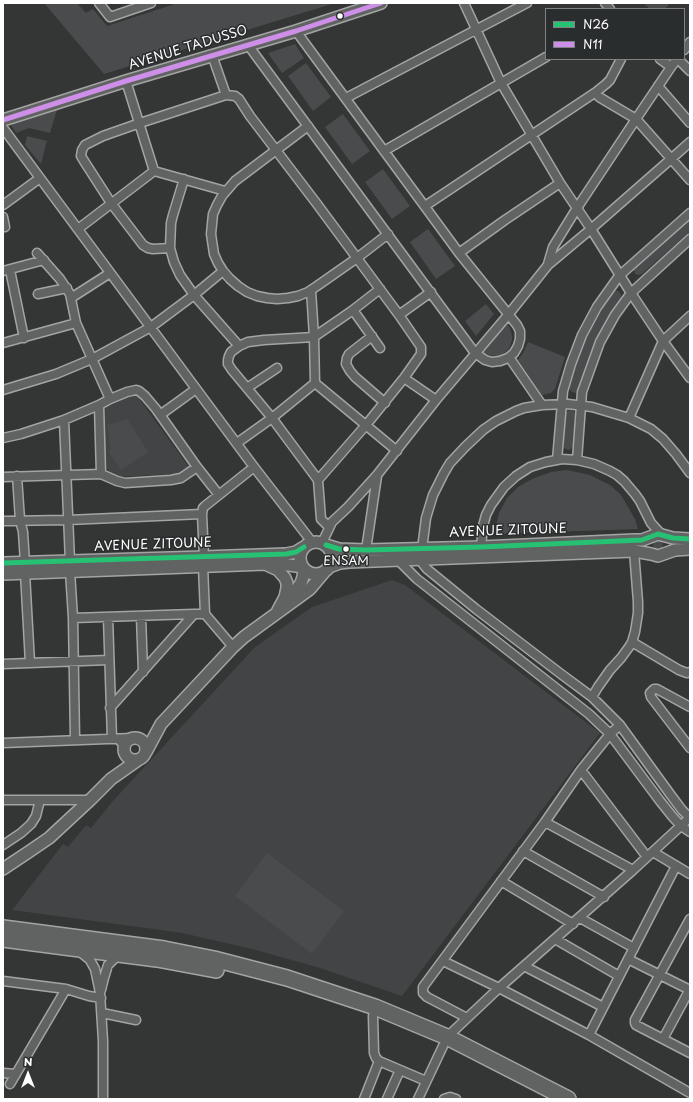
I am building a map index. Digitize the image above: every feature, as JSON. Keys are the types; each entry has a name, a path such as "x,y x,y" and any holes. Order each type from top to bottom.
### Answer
{"highway":[{"path":"4,931 76,949 158,959 244,976 291,989 445,1041 547,1099"},
{"path":"4,931 164,949 247,967 287,978 375,1007 568,1099"}],"main road":[{"name":"AVENUE TADUSSO","path":"3,120 381,3"},
{"name":"AVENUE ZITOUNE","path":"328,568 340,562 398,560 421,554 481,547 642,540 657,536 690,539"},
{"path":"651,554 648,551 647,543 657,536 667,538 669,545 664,554"},
{"name":"AVENUE ZITOUNE","path":"3,564 25,568 203,562 286,554 296,552 316,544 339,550 366,550 421,554 634,551 658,556 675,550 690,549"},
{"path":"3,869 49,838 111,779 142,756 161,724 233,647 244,637 310,589 328,568 332,558 329,548 316,544 300,557 301,564 304,568 313,574 322,573 328,568"},
{"name":"AVENUE ZITOUNE","path":"203,562 289,565 304,568"},
{"path":"265,564 278,570 285,578 287,583 285,597 280,610"},
{"name":"AVENUE ZITOUNE","path":"3,574 25,568"},
{"path":"280,610 300,583 303,577 304,568"},
{"path":"119,744 149,732 161,724"},
{"path":"135,738 145,744 142,756"},
{"path":"119,744 126,756 132,760 142,756"},
{"path":"111,779 118,766 119,744"}],"street":[{"path":"99,3 110,17 148,3"},
{"path":"464,3 501,83 560,183 591,229 630,293 690,377"},
{"path":"346,98 527,3"},
{"path":"248,45 475,353 485,360 492,362 500,361 509,357 514,353 518,346 520,331 459,253 296,30"},
{"path":"212,55 226,94"},
{"path":"384,151 545,58"},
{"path":"425,206 596,92 606,84 620,60"},
{"path":"661,60 671,67"},
{"path":"548,265 553,247 577,208 658,86 677,60"},
{"path":"679,60 690,71"},
{"path":"126,81 154,171"},
{"path":"658,86 690,123"},
{"path":"170,248 153,249 143,245 111,203 84,161 81,156 82,150 85,145 103,136 226,94 235,96 239,99 250,116 399,315 418,342 421,351 421,354 385,403 318,480"},
{"path":"599,97 636,119 690,180"},
{"path":"308,126 235,181 225,191 213,214 211,234 214,254 223,271 238,286 252,294 277,299 298,296 311,290 388,234"},
{"path":"3,128 254,467 316,544 332,522 348,507 397,451 436,400 548,265 690,142"},
{"path":"154,171 225,191"},
{"path":"78,229 154,171"},
{"path":"3,205 40,178"},
{"path":"184,179 173,214 170,248 176,268 194,296 239,346"},
{"path":"459,253 560,183"},
{"path":"557,460 563,391 582,335 597,307 620,276 690,213"},
{"path":"3,217 5,228"},
{"path":"577,460 582,392 600,342 615,315 630,293 690,239"},
{"path":"37,253 67,288 71,298 76,323 110,399"},
{"path":"24,338 7,270 44,260"},
{"path":"3,390 56,374 92,359 151,327 194,296 223,271"},
{"path":"71,298 110,273"},
{"path":"38,294 67,288"},
{"path":"329,527 321,519 318,480 272,418 232,370 228,364 229,356 239,346 252,342 314,337 380,289"},
{"path":"311,290 315,383 397,451"},
{"path":"399,315 431,292"},
{"path":"353,310 380,348"},
{"path":"629,418 663,341 690,316"},
{"path":"3,343 76,323"},
{"path":"372,336 349,354 346,364 355,377 385,403"},
{"path":"509,357 542,405"},
{"path":"247,388 277,368"},
{"path":"404,378 436,400"},
{"path":"237,443 272,418 315,383"},
{"path":"160,415 196,389"},
{"path":"3,438 21,434 64,420 110,399 136,390 145,396 219,495"},
{"path":"418,1099 445,1041 467,1018 555,938 604,897 690,818 682,810 620,725 592,697 476,609 428,569 421,554 426,518 433,495 444,473 457,454 473,438 496,421 516,411 542,405 561,404 601,409 629,418 651,429 663,439 690,473"},
{"path":"99,405 101,474"},
{"path":"64,420 73,618 75,740"},
{"path":"481,547 483,526 486,515 504,487 516,476 530,467 557,460 577,460 590,462 617,475 638,497 657,536"},
{"path":"3,477 101,474 125,483 181,478 197,467"},
{"path":"233,647 205,614 202,514 203,508 254,467"},
{"path":"366,550 377,475"},
{"path":"17,476 20,520 23,532 30,663"},
{"path":"3,521 68,520 202,514"},
{"path":"592,697 602,680 621,658 632,642 638,613 634,551"},
{"path":"398,560 417,579 589,714 610,734 660,801 681,826 690,832"},
{"path":"417,579 428,569"},
{"path":"110,708 194,614"},
{"path":"73,618 205,614"},
{"path":"141,616 143,672"},
{"path":"3,743 75,740 119,744 110,708 108,617"},
{"path":"632,642 679,670 687,673 690,672"},
{"path":"3,664 109,660"},
{"path":"690,707 657,689 654,689 650,693 651,697 690,748"},
{"path":"467,1018 427,997 424,993 423,987 545,822 581,770 610,734 620,725"},
{"path":"581,770 650,855 676,866 690,874"},
{"path":"3,800 90,800"},
{"path":"3,845 31,824 36,816 40,800"},
{"path":"545,822 633,870"},
{"path":"523,851 604,897"},
{"path":"589,1035 676,866"},
{"path":"501,881 573,924"},
{"path":"580,918 634,948"},
{"path":"690,919 636,1016 635,1023 636,1025 690,1053"},
{"path":"555,938 619,976"},
{"path":"76,949 90,960 95,969 100,995 104,1072 103,1099"},
{"path":"100,995 108,965 119,955"},
{"path":"628,959 690,990 663,1039"},
{"path":"443,961 499,988 589,1035 690,1093"},
{"path":"524,966 603,1007"},
{"path":"3,981 66,989 89,996 100,995"},
{"path":"10,1084 66,989"},
{"path":"102,1013 136,1020"},
{"path":"373,1016 374,1053 376,1058 379,1061 426,1081"},
{"path":"364,1099 379,1061"},
{"path":"387,1099 400,1070"},
{"path":"3,1073 16,1074"},
{"path":"444,1099 450,1097 456,1099"}],"shaded area":[{"path":"44,3 77,3 86,13 93,9 107,26 178,3 335,3 104,74"},
{"path":"643,3 670,3 666,8 649,8"},
{"path":"295,44 304,58 282,73 268,53"},
{"path":"306,63 331,97 313,111 288,76"},
{"path":"57,110 50,133 29,128 16,133 11,125 14,123"},
{"path":"343,114 370,151 352,164 325,127"},
{"path":"27,136 47,141 41,164 25,145"},
{"path":"383,169 410,206 392,219 365,182"},
{"path":"690,219 690,232 642,274 635,274 634,270 636,267"},
{"path":"428,229 455,266 436,279 410,242"},
{"path":"615,291 618,291 621,294 621,298 610,313 596,340 578,391 576,393 572,392 569,387 587,336 603,308"},
{"path":"486,304 494,314 476,336 465,321"},
{"path":"507,324 510,328 512,336 509,349 498,356 483,353"},
{"path":"528,342 565,357 555,389 551,393 542,395 518,360"},
{"path":"135,393 189,467 178,474 113,477 104,465 103,407"},
{"path":"567,411 574,411 575,414 573,445 571,449 568,450 564,448 563,445 566,414"},
{"path":"127,419 148,452 121,470 108,451 111,449 107,425"},
{"path":"567,470 590,475 610,485 621,495 635,519 638,529 494,534 499,513 507,498 518,487 532,479 551,472"},
{"path":"658,540 663,545 658,550 653,545"},
{"path":"392,580 405,585 600,733 402,996 320,968 252,949 182,933 12,910 63,844 68,847 86,825 91,828 112,802 255,647 312,607"},
{"path":"267,853 344,911 312,954 235,896"}],"transit line":[{"name":"N11","path":"3,120 126,81 296,31 381,3"},
{"name":"N26","path":"326,545 339,549 366,550 642,540 658,534 673,538 690,539"},
{"name":"N26","path":"3,563 286,554 296,552 304,547"}],"place":[{"name":"ENSAM","path":"346,549"}]}
